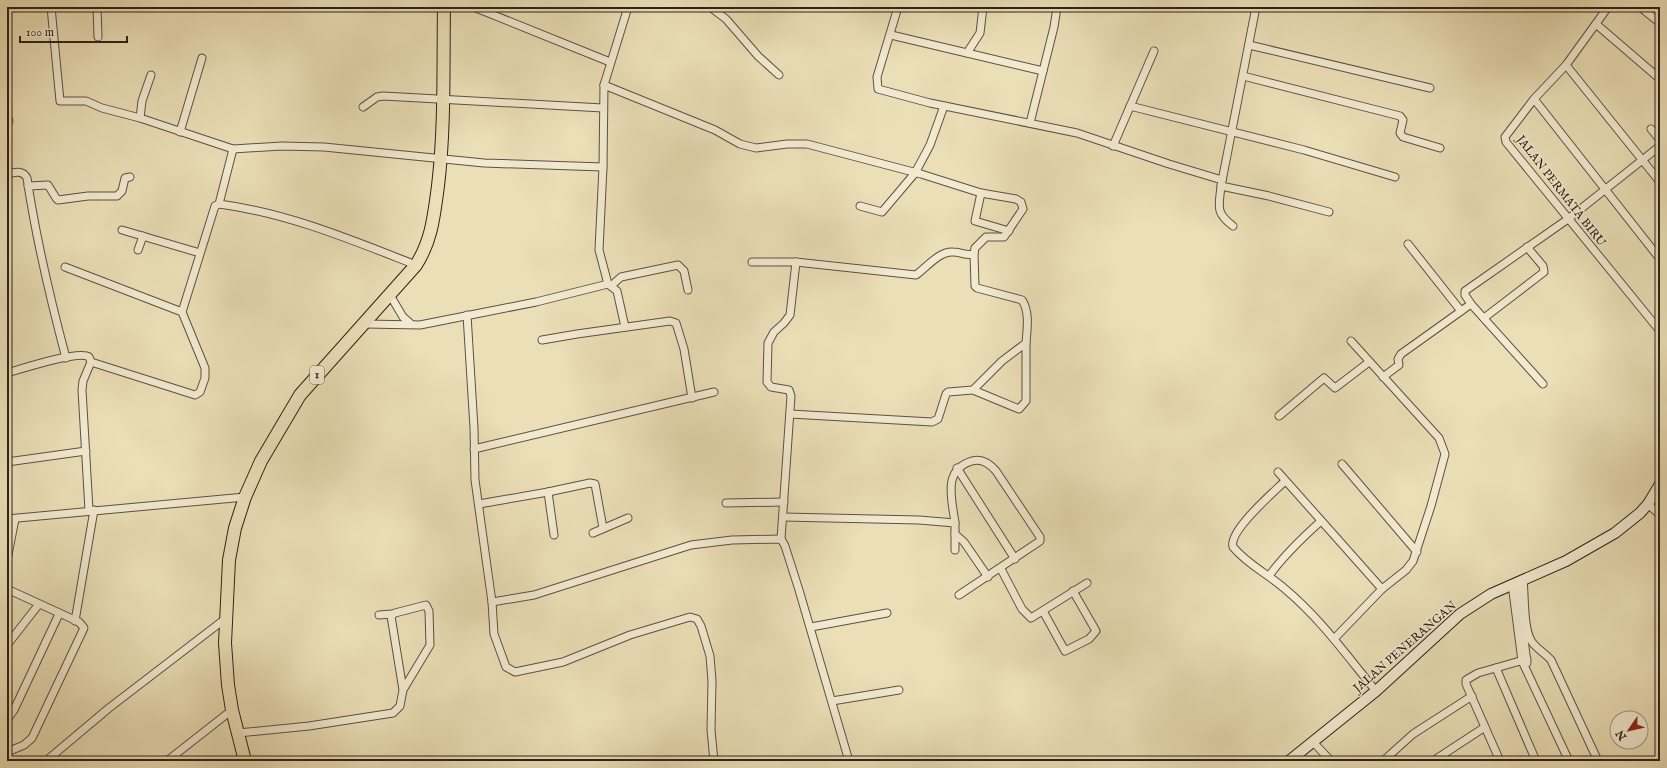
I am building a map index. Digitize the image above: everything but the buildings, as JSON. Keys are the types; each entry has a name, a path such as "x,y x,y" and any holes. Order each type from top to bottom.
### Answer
{"highway":[{"name":"1","path":"245,761 232,710 226,664 226,619 232,544 246,497 261,461 297,399 390,295 416,264 426,248 433,226 441,158 444,98 444,7"}],"street":[{"path":"51,7 60,101 86,100 102,108 140,118 233,149 282,146 324,147 484,162 603,167"},
{"path":"97,7 98,37"},
{"path":"625,327 618,292 610,284 599,250 603,167 604,85 628,7"},
{"path":"898,7 891,35 877,77 878,89 944,106 1077,133 1221,183 1329,212"},
{"path":"967,53 978,38 983,7"},
{"path":"1030,123 1054,27 1057,7"},
{"path":"1233,226 1224,219 1218,210 1221,183 1256,7"},
{"name":"JALAN PERMATA BIRU","path":"1608,7 1566,65 1534,99 1508,131 1505,137 1506,142 1660,332"},
{"path":"1640,7 1660,23"},
{"path":"476,8 610,62"},
{"path":"710,8 726,19 758,56 780,74"},
{"path":"1596,24 1660,79"},
{"path":"891,35 1043,70"},
{"path":"1249,45 1430,88"},
{"path":"1113,146 1154,51"},
{"path":"180,132 202,58"},
{"path":"1566,65 1660,182"},
{"path":"140,118 141,104 151,75"},
{"path":"1243,76 1400,116 1403,120 1400,133 1403,138 1440,148"},
{"path":"604,85 715,130 740,144 756,148 788,144 807,144 915,173 981,193 1016,199 1021,202 1023,209 1010,231 1004,237 986,238 981,241 974,254 974,282 977,288 1019,298 1025,305 1027,322 1026,401 1020,409 1012,408 973,390 948,392 938,419 932,422 790,414"},
{"path":"363,107 381,96 444,98 603,108"},
{"path":"1534,99 1660,259"},
{"path":"860,206 879,212 885,210 915,173 930,145 944,106"},
{"path":"1130,106 1231,130 1395,177"},
{"path":"1651,129 1660,140"},
{"path":"1543,384 1471,304 1465,295 1465,291 1568,219 1660,146"},
{"path":"91,362 198,394 205,378 205,368 182,312 215,206 219,204 233,149"},
{"path":"7,174 16,172 26,176 44,275 66,358"},
{"path":"28,186 48,185 58,200 88,196 117,196 122,192 125,178 130,177"},
{"path":"981,193 975,222 1010,231"},
{"path":"219,204 264,211 323,230 416,264"},
{"path":"122,230 200,253"},
{"path":"138,250 144,236"},
{"path":"1408,244 1460,311"},
{"path":"1484,318 1543,274 1543,266 1527,247"},
{"path":"752,262 796,262 916,275 946,253 953,252 967,256 974,254"},
{"path":"796,262 790,315 774,332 768,343 767,382 771,387 789,390 792,396 781,538 785,546 810,627 849,761"},
{"path":"365,324 420,325 536,302 610,284 620,277 678,265 684,271 688,290"},
{"path":"65,267 182,312"},
{"path":"390,295 403,317 411,324"},
{"path":"1384,377 1399,365 1398,359 1401,354 1471,304"},
{"path":"467,315 475,480 492,602 494,634 506,667 515,672 563,662 630,635 690,617 696,619 701,626 710,656 712,681 711,730 714,761"},
{"path":"542,340 670,321 676,324 684,349 692,398"},
{"path":"1334,639 1382,589 1406,570 1413,561 1432,506 1444,454 1444,448 1439,438 1351,341"},
{"path":"973,390 1002,361 1026,343"},
{"path":"7,373 66,358 86,355 89,357 91,362 82,387 91,510 75,621"},
{"path":"1279,416 1324,378 1335,388 1369,362"},
{"path":"474,449 714,392"},
{"path":"7,462 86,451"},
{"path":"955,550 955,523 951,480 957,468 974,460 989,463 1033,526 1040,541 1001,569 959,595"},
{"path":"1342,464 1417,552"},
{"path":"957,468 1015,559"},
{"path":"1278,472 1382,589"},
{"path":"1285,481 1244,522 1232,544 1244,559 1286,589 1334,639 1376,691"},
{"path":"479,504 590,483 595,484 603,528"},
{"name":"JALAN PENERANGAN","path":"1289,761 1314,743 1376,691 1460,614 1491,594 1566,562 1596,545 1632,521 1648,504 1660,484"},
{"path":"548,492 554,535"},
{"path":"7,560 11,519 91,510 246,497"},
{"path":"726,503 784,502"},
{"path":"1648,504 1660,515"},
{"path":"783,517 919,520 955,523"},
{"path":"593,533 628,518"},
{"path":"1269,576 1279,562 1300,539 1321,521"},
{"path":"955,534 964,542 988,577"},
{"path":"492,602 534,595 691,545 732,540 781,538"},
{"path":"1001,569 1027,616 1031,618 1087,583"},
{"path":"1517,582 1520,627 1525,660 1528,670 1569,761"},
{"path":"1517,582 1528,633 1536,646 1545,652 1550,660 1598,761"},
{"path":"7,598 9,590 82,624 83,630 32,738 24,745 7,752"},
{"path":"1043,611 1067,655 1089,639 1096,631 1073,591"},
{"path":"7,645 38,604"},
{"path":"379,615 392,614 426,605 429,611 430,645 402,690"},
{"path":"810,627 887,613"},
{"path":"7,720 14,710 59,614"},
{"path":"238,732 310,726 393,713 402,703 402,690 391,622 392,614"},
{"path":"46,761 109,708 226,619"},
{"path":"1498,760 1466,684 1466,680 1471,676 1525,660"},
{"path":"1496,668 1536,761"},
{"path":"832,701 899,690"},
{"path":"1382,761 1413,734 1472,696"},
{"path":"166,761 175,758 232,710"},
{"path":"1433,761 1485,727"},
{"path":"1314,743 1331,761"}]}
